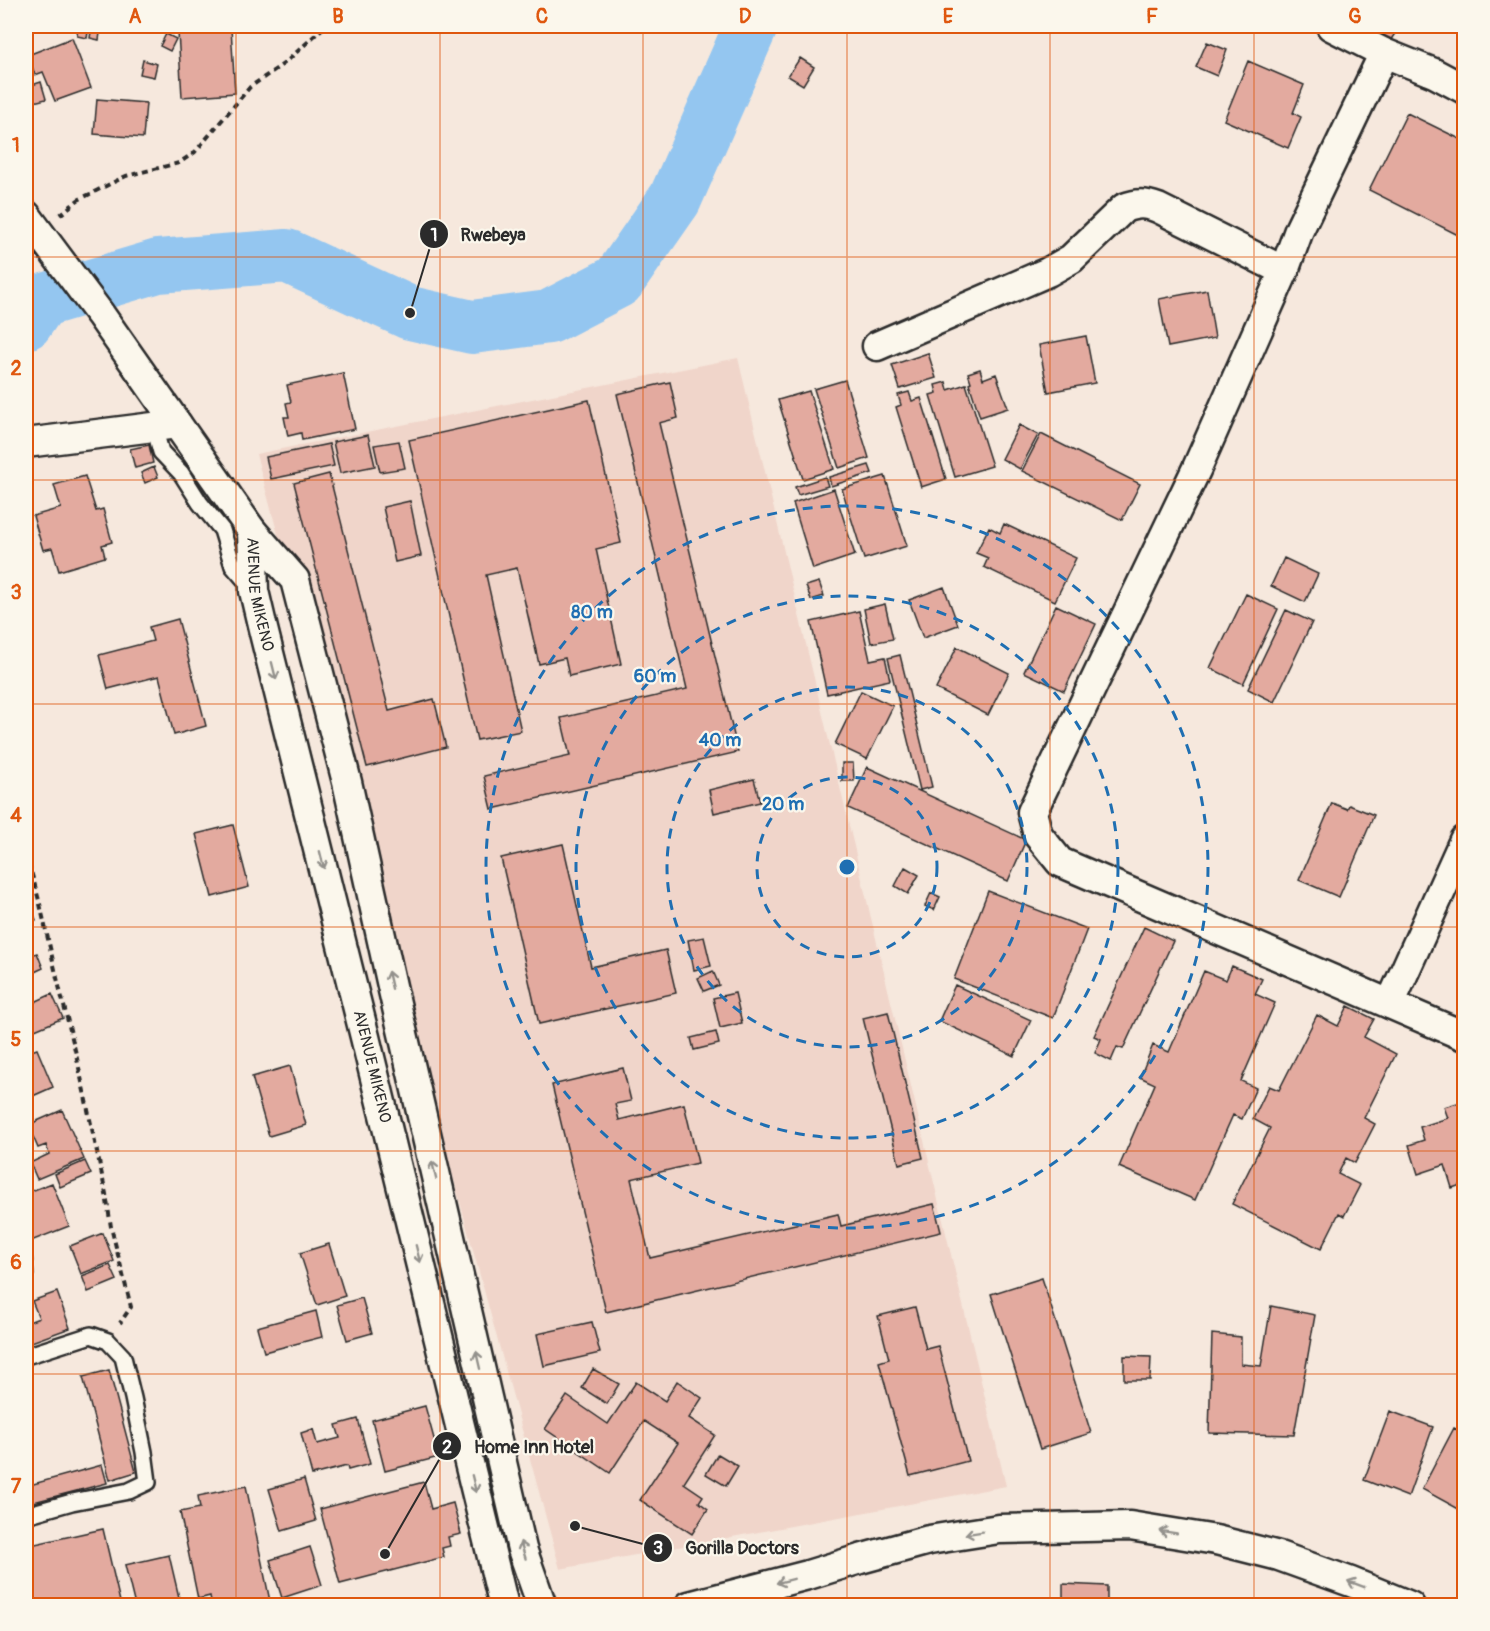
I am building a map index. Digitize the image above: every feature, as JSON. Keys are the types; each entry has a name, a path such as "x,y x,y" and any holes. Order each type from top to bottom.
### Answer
{"street":[{"path":"1331,26 1464,89"},
{"path":"1384,53 1299,230 1284,271 1196,470 1032,812 1038,835 1060,862 1464,1036"},
{"path":"877,346 1048,272 1071,259 1124,208 1135,204 1147,203 1284,271"},
{"path":"32,223 100,314 165,426 252,531"},
{"path":"26,443 165,426"},
{"name":"AVENUE MIKENO","path":"252,531 254,591 504,1605"},
{"name":"AVENUE MIKENO","path":"252,531 295,580 347,782 394,997 522,1549 542,1605"},
{"path":"1390,1004 1464,840"},
{"path":"689,1605 808,1575 928,1540 999,1529 1130,1526 1216,1540 1279,1556 1410,1605"}],"lane":[{"path":"165,426 161,452 181,473 200,503 222,530 233,566 254,591"},
{"path":"26,1356 91,1335 108,1341 123,1357 144,1452 148,1482 129,1491 72,1502 26,1515"}],"path":[{"path":"32,223 126,176 179,164 195,152 250,87 286,62 325,26"},
{"path":"26,853 76,1054 111,1227 131,1307 108,1341"}],"shaded area":[{"path":"738,358 1006,1486 560,1569 256,454"}],"building":[{"path":"78,26 89,26 87,38 77,36"},
{"path":"92,26 101,26 99,40 90,38"},
{"path":"1379,26 1385,26 1396,32 1390,41 1375,32"},
{"path":"231,28 235,93 182,97 178,32"},
{"path":"166,34 176,39 170,51 160,46"},
{"path":"72,38 91,88 55,101 43,72 35,75 28,55"},
{"path":"1207,42 1227,50 1217,76 1196,67"},
{"path":"800,58 814,67 803,85 788,76"},
{"path":"143,60 157,64 154,77 140,74"},
{"path":"1248,61 1304,85 1293,113 1301,117 1288,148 1224,120"},
{"path":"41,82 46,99 26,104 26,87"},
{"path":"97,99 146,103 143,138 94,134"},
{"path":"1407,113 1464,141 1464,238 1369,190"},
{"path":"1207,290 1215,338 1168,347 1159,299"},
{"path":"1086,336 1095,383 1048,392 1039,345"},
{"path":"928,353 936,378 900,389 892,365"},
{"path":"980,369 983,379 996,374 1008,408 980,417 968,373"},
{"path":"343,373 355,429 302,440 301,433 288,436 284,417 289,417 286,403 291,402 287,385"},
{"path":"845,380 869,458 839,468 814,389"},
{"path":"670,382 678,418 659,423 738,752 492,809 484,776 570,756 561,718 687,689 617,394"},
{"path":"946,382 948,390 966,384 992,466 955,477 930,395 937,393 935,385"},
{"path":"809,391 834,469 803,479 778,400"},
{"path":"909,392 912,401 921,398 946,479 921,487 896,407 901,405 898,395"},
{"path":"589,400 621,543 596,549 621,664 569,676 565,658 539,664 517,568 486,575 521,731 477,740 409,440"},
{"path":"1019,425 1038,435 1020,469 1002,459"},
{"path":"1041,434 1140,484 1122,520 1022,471"},
{"path":"368,435 375,466 340,473 333,442"},
{"path":"399,441 405,468 380,472 374,445"},
{"path":"329,444 334,466 271,479 266,457"},
{"path":"149,445 153,463 135,468 130,449"},
{"path":"869,465 872,473 831,486 829,477"},
{"path":"154,467 158,477 145,483 141,473"},
{"path":"329,474 389,711 434,699 446,747 367,767 294,483"},
{"path":"85,476 96,511 103,509 112,542 102,545 105,557 59,571 52,548 43,550 33,516 61,508 54,485"},
{"path":"885,476 907,546 864,559 842,489"},
{"path":"825,477 828,486 798,495 795,487"},
{"path":"834,489 855,555 813,569 793,503"},
{"path":"410,501 421,556 395,562 383,507"},
{"path":"1004,524 1076,558 1055,601 984,567 988,558 976,553 989,527 1000,533"},
{"path":"1284,558 1318,574 1305,602 1271,586"},
{"path":"819,582 824,596 811,600 806,586"},
{"path":"944,587 958,625 923,638 909,600"},
{"path":"1246,594 1278,609 1243,684 1210,668"},
{"path":"885,604 893,639 871,643 864,609"},
{"path":"1056,605 1096,624 1064,691 1024,672"},
{"path":"1286,610 1312,622 1274,702 1248,689"},
{"path":"859,611 870,660 885,657 890,680 827,694 811,622"},
{"path":"178,619 206,726 174,735 159,676 108,689 99,655 153,641 149,627"},
{"path":"957,647 1009,673 988,715 936,689"},
{"path":"900,655 932,787 920,790 888,658"},
{"path":"861,691 893,706 867,759 835,744"},
{"path":"842,763 853,763 854,781 842,781"},
{"path":"867,767 1026,840 1008,881 848,808"},
{"path":"754,779 760,802 714,813 709,790"},
{"path":"1332,803 1347,809 1349,805 1374,815 1339,897 1299,880"},
{"path":"233,825 249,887 212,897 196,834"},
{"path":"563,844 591,967 666,950 676,993 539,1024 501,858"},
{"path":"905,867 919,875 908,894 895,886"},
{"path":"988,891 1087,929 1053,1018 954,979"},
{"path":"931,893 940,897 934,910 925,906"},
{"path":"32,910 36,920 26,925 26,913"},
{"path":"1144,927 1173,941 1123,1049 1117,1047 1111,1061 1095,1053 1101,1039 1094,1036"},
{"path":"704,937 711,966 694,970 688,940"},
{"path":"37,953 43,968 26,976 26,957"},
{"path":"1232,966 1262,979 1255,994 1275,1003 1241,1081 1256,1088 1242,1119 1233,1115 1195,1200 1119,1167 1155,1084 1140,1077 1153,1045 1169,1052 1204,971 1226,980"},
{"path":"713,971 719,985 704,991 698,978"},
{"path":"955,985 1031,1020 1014,1056 939,1021"},
{"path":"735,993 742,1023 720,1028 713,998"},
{"path":"52,994 63,1018 35,1030 26,1006"},
{"path":"1348,1006 1374,1019 1364,1037 1396,1054 1364,1118 1375,1124 1355,1163 1346,1158 1338,1174 1360,1185 1344,1216 1339,1213 1321,1249 1232,1204 1270,1128 1253,1119 1269,1086 1279,1090 1317,1015 1338,1026"},
{"path":"888,1012 923,1158 899,1164 863,1018"},
{"path":"716,1032 719,1044 694,1050 691,1038"},
{"path":"37,1049 53,1087 26,1099 26,1053"},
{"path":"290,1066 306,1125 269,1136 252,1077"},
{"path":"623,1068 631,1101 615,1104 619,1120 684,1104 698,1163 631,1179 650,1258 838,1214 841,1226 934,1204 941,1232 606,1312 552,1085"},
{"path":"1464,1101 1464,1184 1452,1188 1445,1165 1418,1174 1409,1145 1424,1140 1420,1127 1448,1118 1444,1107"},
{"path":"62,1110 84,1159 37,1179 30,1163 49,1154 46,1145 38,1148 28,1125"},
{"path":"85,1161 91,1174 60,1187 55,1174"},
{"path":"52,1183 69,1226 26,1243 26,1193"},
{"path":"103,1233 114,1261 81,1274 70,1246"},
{"path":"329,1244 345,1296 317,1305 300,1253"},
{"path":"32,1254 34,1275 26,1276 26,1255"},
{"path":"110,1265 117,1280 88,1292 82,1276"},
{"path":"1042,1278 1091,1433 1040,1449 991,1294"},
{"path":"57,1292 70,1328 26,1344 26,1323 39,1318 32,1301"},
{"path":"362,1298 372,1333 347,1340 337,1305"},
{"path":"1271,1306 1315,1315 1294,1435 1209,1433 1212,1334 1241,1337 1241,1364 1261,1366"},
{"path":"915,1307 926,1349 938,1346 968,1461 910,1476 879,1362 889,1359 878,1316"},
{"path":"316,1311 322,1337 264,1352 257,1327"},
{"path":"592,1322 600,1353 544,1366 537,1334"},
{"path":"1124,1356 1151,1357 1150,1380 1124,1380"},
{"path":"593,1369 619,1384 607,1404 582,1388"},
{"path":"109,1370 136,1472 110,1480 83,1377"},
{"path":"677,1381 702,1398 689,1418 715,1435 684,1483 703,1496 699,1502 708,1509 692,1534 640,1500 678,1443 644,1421 610,1473 545,1429 567,1396 608,1424 636,1382 665,1401"},
{"path":"425,1406 439,1457 385,1471 372,1420"},
{"path":"1390,1411 1433,1427 1408,1497 1364,1480"},
{"path":"358,1419 370,1464 348,1470 347,1466 312,1475 301,1433 313,1429 317,1444 340,1438 336,1425"},
{"path":"1454,1428 1464,1433 1464,1512 1422,1489"},
{"path":"718,1454 738,1466 726,1486 706,1474"},
{"path":"102,1465 107,1483 26,1504 26,1486"},
{"path":"304,1479 316,1521 282,1531 269,1489"},
{"path":"424,1482 431,1509 453,1503 461,1534 448,1537 450,1546 442,1548 444,1557 340,1584 320,1509"},
{"path":"246,1486 271,1606 212,1606 210,1596 198,1599 180,1512 200,1508 198,1496"},
{"path":"103,1529 121,1606 26,1606 26,1546"},
{"path":"310,1547 322,1585 282,1598 270,1560"},
{"path":"169,1555 181,1606 135,1606 125,1565"},
{"path":"1063,1584 1107,1586 1107,1606 1063,1606"}],"waterway":[{"path":"26,323 41,301 158,266 287,256 410,313 472,327 549,317 618,281 675,199 751,26"}],"place":[{"name":"Rwebeya","path":"410,313"},
{"name":"Gorilla Doctors","path":"575,1526"},
{"name":"Home Inn Hotel","path":"385,1554"}]}
